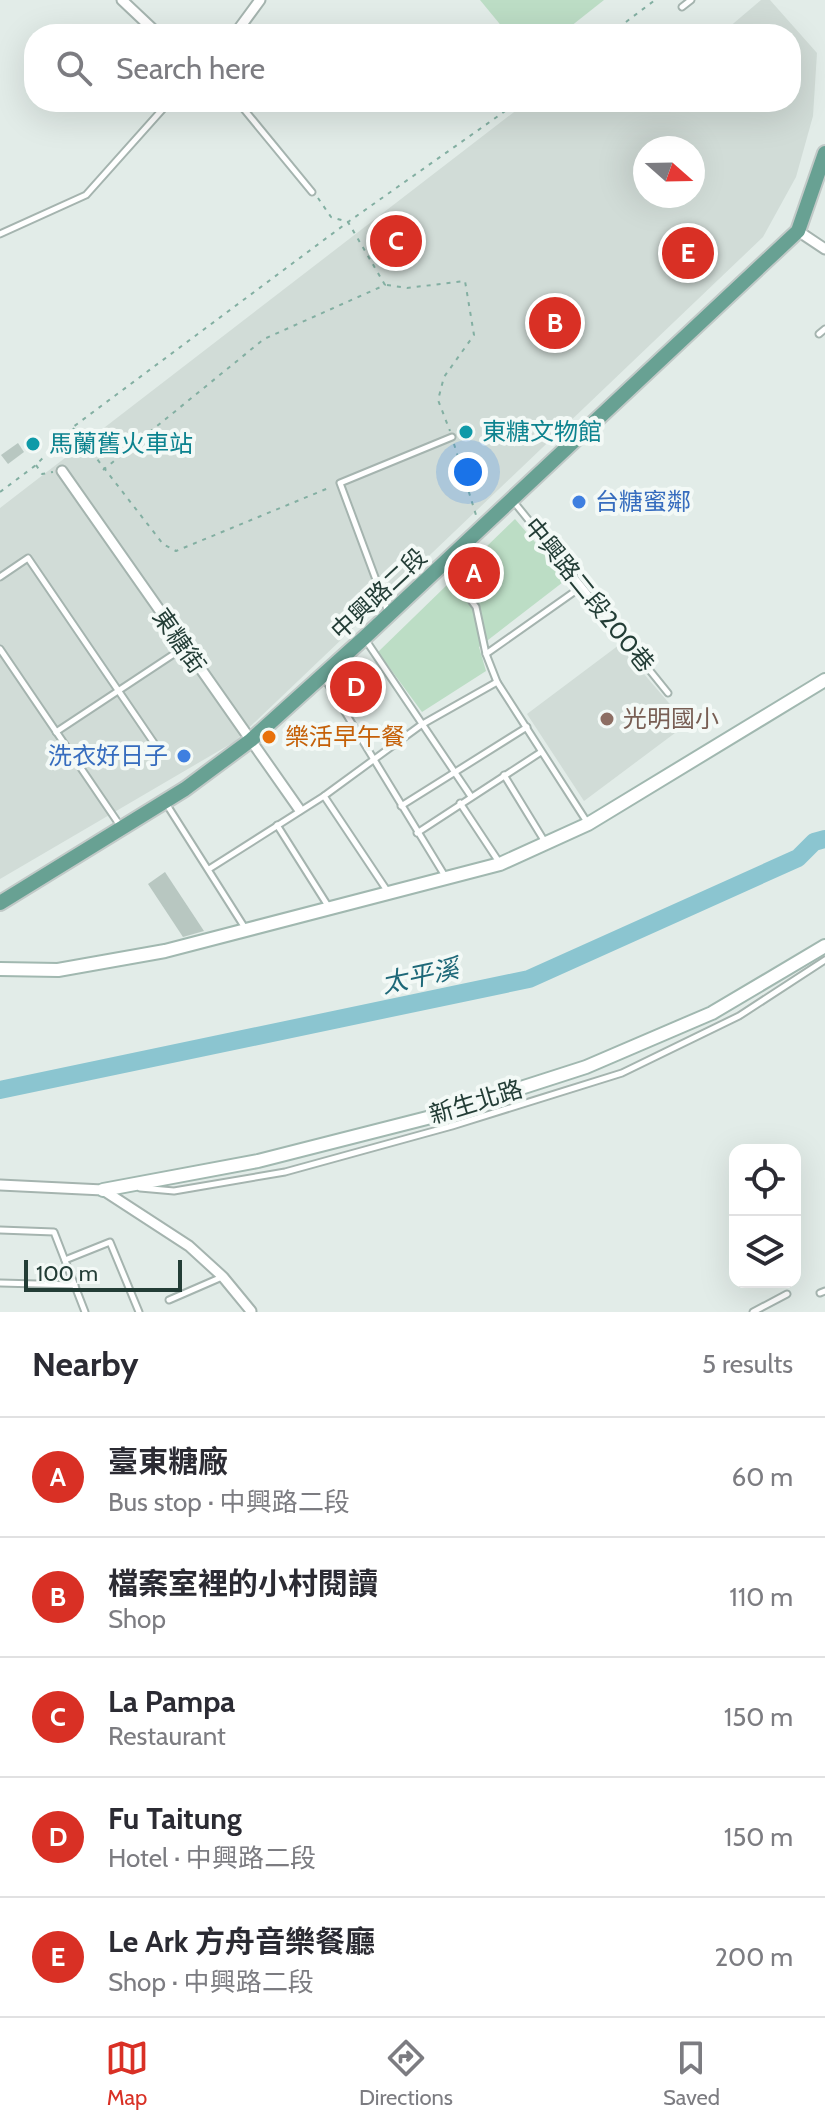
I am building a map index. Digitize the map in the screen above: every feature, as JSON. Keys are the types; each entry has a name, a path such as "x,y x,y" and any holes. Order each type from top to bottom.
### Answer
{"main road":[{"name":"中興路二段","path":"0,903 165,801 251,740 364,638 798,231 824,159"}],"street":[{"path":"122,0 147,24"},
{"path":"242,24 260,0"},
{"path":"798,231 825,249"},
{"name":"東糖街","path":"62,471 183,648 299,809"},
{"path":"0,969 58,970 248,932 500,864 588,824 825,680"},
{"name":"新生北路","path":"103,1190 258,1161 431,1117 586,1067 712,1013 825,946"},
{"path":"0,1185 103,1190 189,1246 223,1277 251,1311"}],"lane":[{"path":"682,7 691,0"},
{"path":"0,234 86,195 160,112"},
{"path":"246,112 312,192"},
{"path":"819,334 825,329"},
{"path":"389,613 340,483 452,437"},
{"name":"中興路二段200巷","path":"511,498 668,693"},
{"path":"0,577 28,558 154,743"},
{"path":"443,564 476,607 486,654 497,682 588,824"},
{"path":"486,654 581,587"},
{"path":"364,638 470,795"},
{"path":"56,732 183,648"},
{"path":"0,649 122,828"},
{"path":"322,675 447,879"},
{"path":"209,869 299,809 324,796 421,725 497,682"},
{"path":"401,806 527,727"},
{"path":"417,833 470,795 541,752"},
{"path":"504,775 546,844"},
{"path":"324,796 388,893"},
{"path":"165,801 248,932"},
{"path":"460,803 500,864"},
{"path":"277,825 331,909"},
{"path":"123,1187 174,1191 285,1172 622,1073 739,1016 825,960"},
{"path":"0,1230 54,1232 85,1312"},
{"path":"65,1260 110,1242 139,1312"},
{"path":"169,1300 223,1277"},
{"path":"0,1283 75,1285"},
{"path":"753,1312 787,1294"}],"path":[{"path":"623,24 655,0"},
{"path":"0,492 36,465 73,427 348,222 504,112"},
{"path":"312,192 331,217 348,222 385,285"},
{"path":"103,470 264,339 385,285 407,288 449,286 465,281 474,335 444,377 438,400 480,527"},
{"path":"73,427 103,470 163,544 176,551 340,483"},
{"path":"36,465 42,474 62,471"}],"shaded area":[{"path":"761,0 770,0 791,24 733,24"},
{"path":"801,35 817,53 813,116 796,177 763,237 234,742 0,879 0,508 514,112 801,112"},
{"name":"光明國小","path":"619,645 687,724 584,801 527,714"}],"green space":[{"path":"480,0 604,0 574,24 500,24"},
{"path":"515,519 567,579 479,647 486,671 422,712 378,652"}],"building":[{"path":"18,443 24,452 8,464 1,455"},
{"path":"165,872 204,931 183,937 148,884"}],"waterway":[{"name":"太平溪","path":"0,1090 529,979 798,858 814,842 825,839"}],"place":[{"name":"La Pampa","path":"396,241"},
{"name":"Le Ark 方舟音樂餐廳","path":"688,253"},
{"name":"檔案室裡的小村閱讀","path":"555,323"},
{"name":"東糖文物館","path":"466,432"},
{"name":"馬蘭舊火車站","path":"33,444"},
{"name":"台糖蜜鄰","path":"579,502"},
{"name":"臺東糖廠","path":"474,573"},
{"name":"Fu Taitung","path":"356,687"},
{"name":"光明國小","path":"607,719"},
{"name":"樂活早午餐","path":"269,737"},
{"name":"洗衣好日子","path":"184,756"}]}
